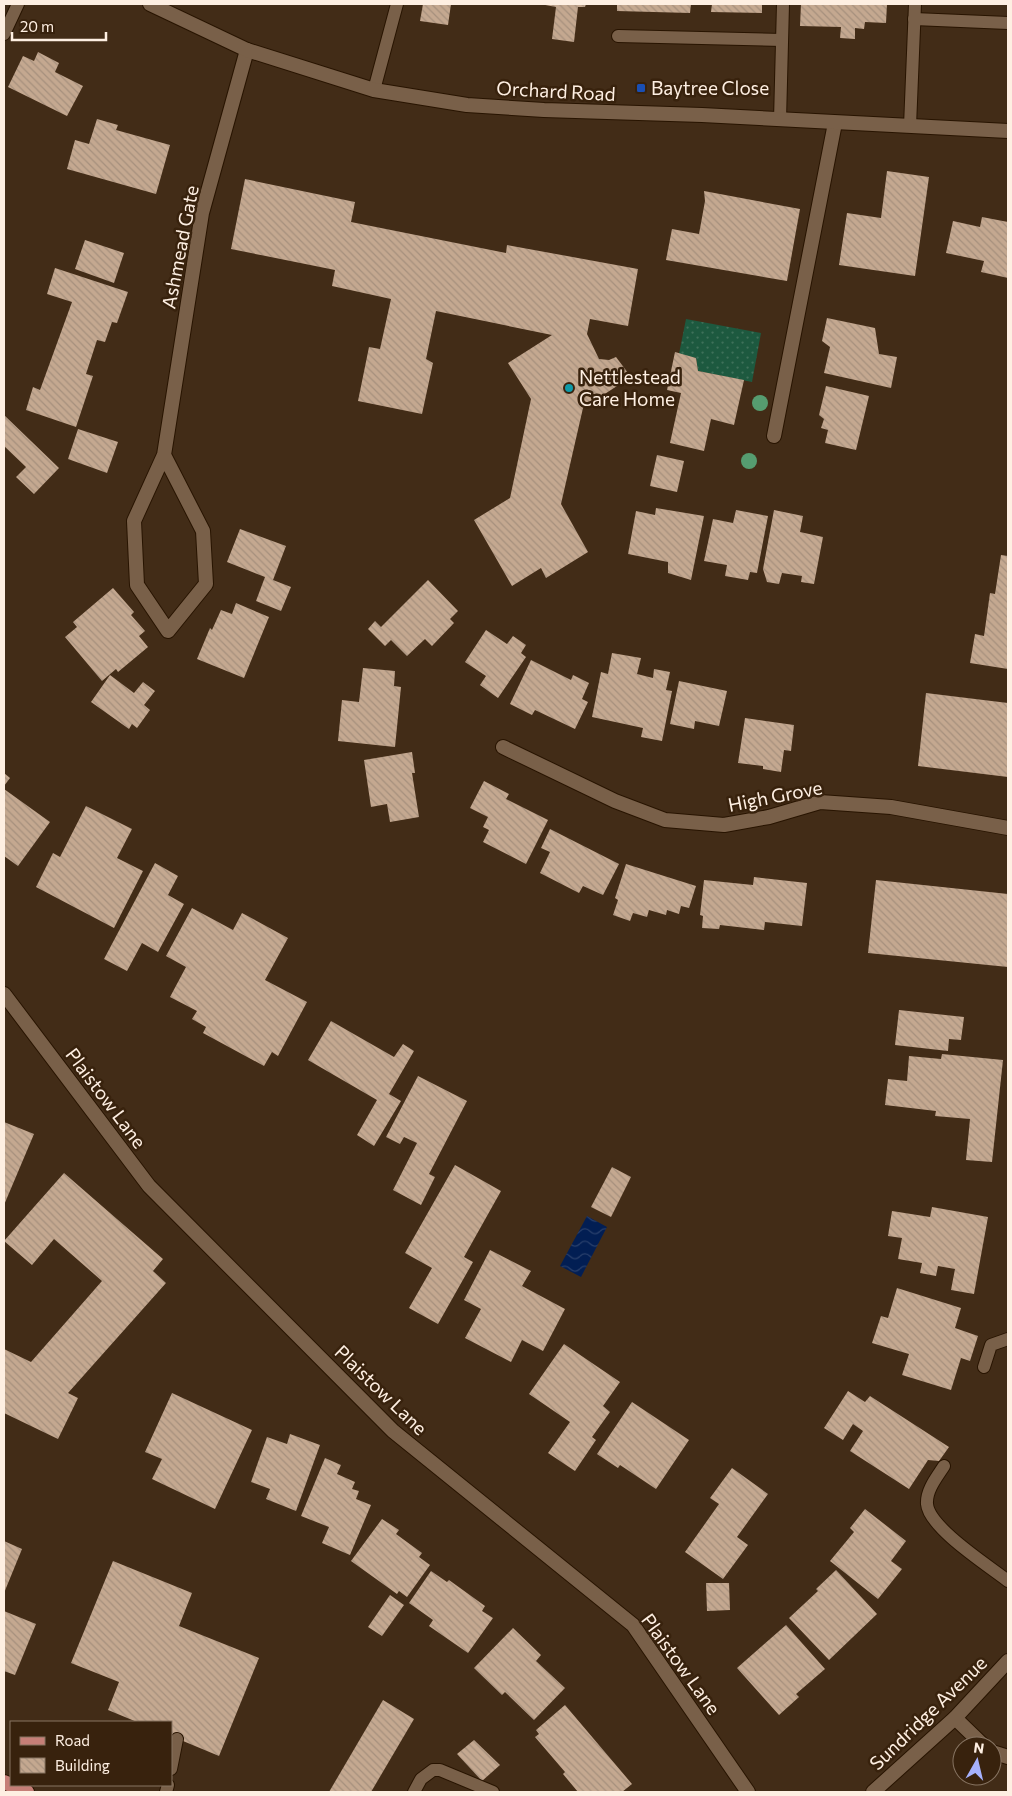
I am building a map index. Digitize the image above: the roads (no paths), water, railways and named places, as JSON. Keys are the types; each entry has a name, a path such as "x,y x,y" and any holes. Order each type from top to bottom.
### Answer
{"main road":[{"path":"14,1786 28,1792"}],"street":[{"name":"Orchard Road","path":"150,4 247,50 374,90 467,105 1008,131"},
{"name":"Ashmead Gate","path":"164,455 204,531 206,584 168,630 137,585 134,522 164,455 202,213 247,50"},
{"path":"774,436 835,123"},
{"name":"High Grove","path":"504,747 615,801 665,820 724,825 769,818 820,802 891,807 1008,828"},
{"name":"Plaistow Lane","path":"4,994 149,1186 394,1431 633,1625 748,1792"},
{"name":"Sundridge Avenue","path":"873,1792 955,1718 1008,1661"},
{"path":"955,1718 974,1736"}],"lane":[{"path":"4,34 18,4"},
{"path":"374,90 397,4"},
{"path":"780,120 783,4"},
{"path":"910,126 915,4"},
{"path":"914,19 1008,23"},
{"path":"618,36 782,40"},
{"path":"984,1367 990,1345 1008,1338"},
{"path":"944,1466 927,1497 929,1512 941,1528 1008,1581"},
{"path":"172,1764 177,1739"},
{"path":"414,1792 421,1779 433,1770 440,1770 493,1792"}],"water":[{"path":"587,1216 607,1227 581,1277 560,1266"}],"place":[{"name":"Baytree Close","path":"641,88"},
{"name":"Nettlestead Care Home","path":"569,388"}]}
